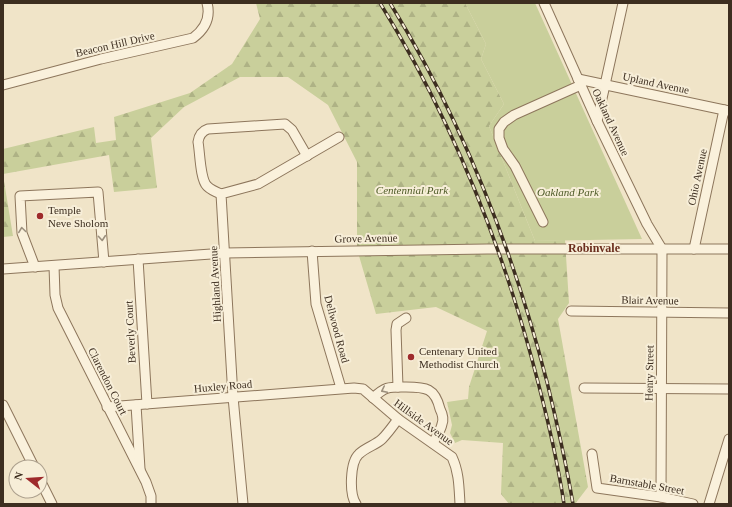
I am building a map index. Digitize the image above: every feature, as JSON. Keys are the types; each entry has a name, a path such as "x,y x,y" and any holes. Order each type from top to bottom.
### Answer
{"street":[{"name":"Beacon Hill Drive","path":"3,85 101,58 193,38 200,33 206,25 209,16 207,3"},
{"name":"Oakland Avenue","path":"544,3 597,121 647,224 662,249"},
{"path":"597,121 623,3"},
{"name":"Upland Avenue","path":"580,82 605,85 726,111"},
{"path":"543,222 515,166 503,149 499,138 499,129 504,122 514,115 580,82"},
{"name":"Ohio Avenue","path":"694,249 726,111"},
{"path":"307,156 292,130 285,124 208,129 205,130 199,137 198,142 203,178 206,185 211,190 221,194 258,184 307,156 339,137"},
{"path":"35,267 22,233 20,196 98,192 104,262"},
{"name":"Highland Avenue","path":"221,194 233,397 243,504"},
{"name":"Grove Avenue","path":"3,269 225,253 484,249 729,249"},
{"name":"Henry Street","path":"661,497 662,249"},
{"name":"Dellwood Road","path":"312,251 316,304 341,388"},
{"name":"Beverly Court","path":"138,259 146,404"},
{"name":"Clarendon Court","path":"54,266 54,295 58,308 140,472 151,496 151,504"},
{"name":"Blair Avenue","path":"571,311 729,313"},
{"path":"398,387 396,330 397,324 406,318"},
{"path":"373,398 388,387 413,387 428,389 437,397 443,423 433,444"},
{"name":"Huxley Road","path":"108,407 341,388"},
{"name":"Hillside Avenue","path":"341,388 363,389 398,419 452,457 456,466 460,504"},
{"path":"584,388 729,389"},
{"path":"3,405 30,459"},
{"path":"136,405 140,472"},
{"path":"356,504 354,501 351,483 354,464 358,454 381,440 398,419"},
{"path":"709,504 729,439"},
{"name":"Barnstable Street","path":"592,454 597,488 661,497 693,504"}],"green space":[{"name":"Centennial Park","path":"256,3 465,3 486,44 481,59 504,104 489,126 535,241 565,240 569,303 558,319 588,487 575,504 509,504 501,494 503,443 462,440 455,443 450,433 452,425 447,402 468,399 469,387 487,331 436,307 376,314 357,249 357,162 328,105 288,77 240,77 184,107 151,138 157,188 114,192 109,155 3,174 3,149 94,127 96,143 116,140 114,117 190,93 232,64 260,19"},
{"name":"Oakland Park","path":"465,3 535,3 642,239 535,241 489,126 504,104 481,59 486,44"},
{"path":"3,175 13,236 3,237"}],"railway":[{"path":"380,3 431,94 474,188 493,237 510,286 539,386 553,445 564,504"},
{"path":"390,3 416,47 440,93 483,187 501,235 518,284 547,382 573,504"}],"place":[{"name":"Temple Neve Sholom","path":"40,216"},
{"name":"Centenary United Methodist Church","path":"411,357"}],"district":[{"name":"Robinvale","path":"594,248"}]}
